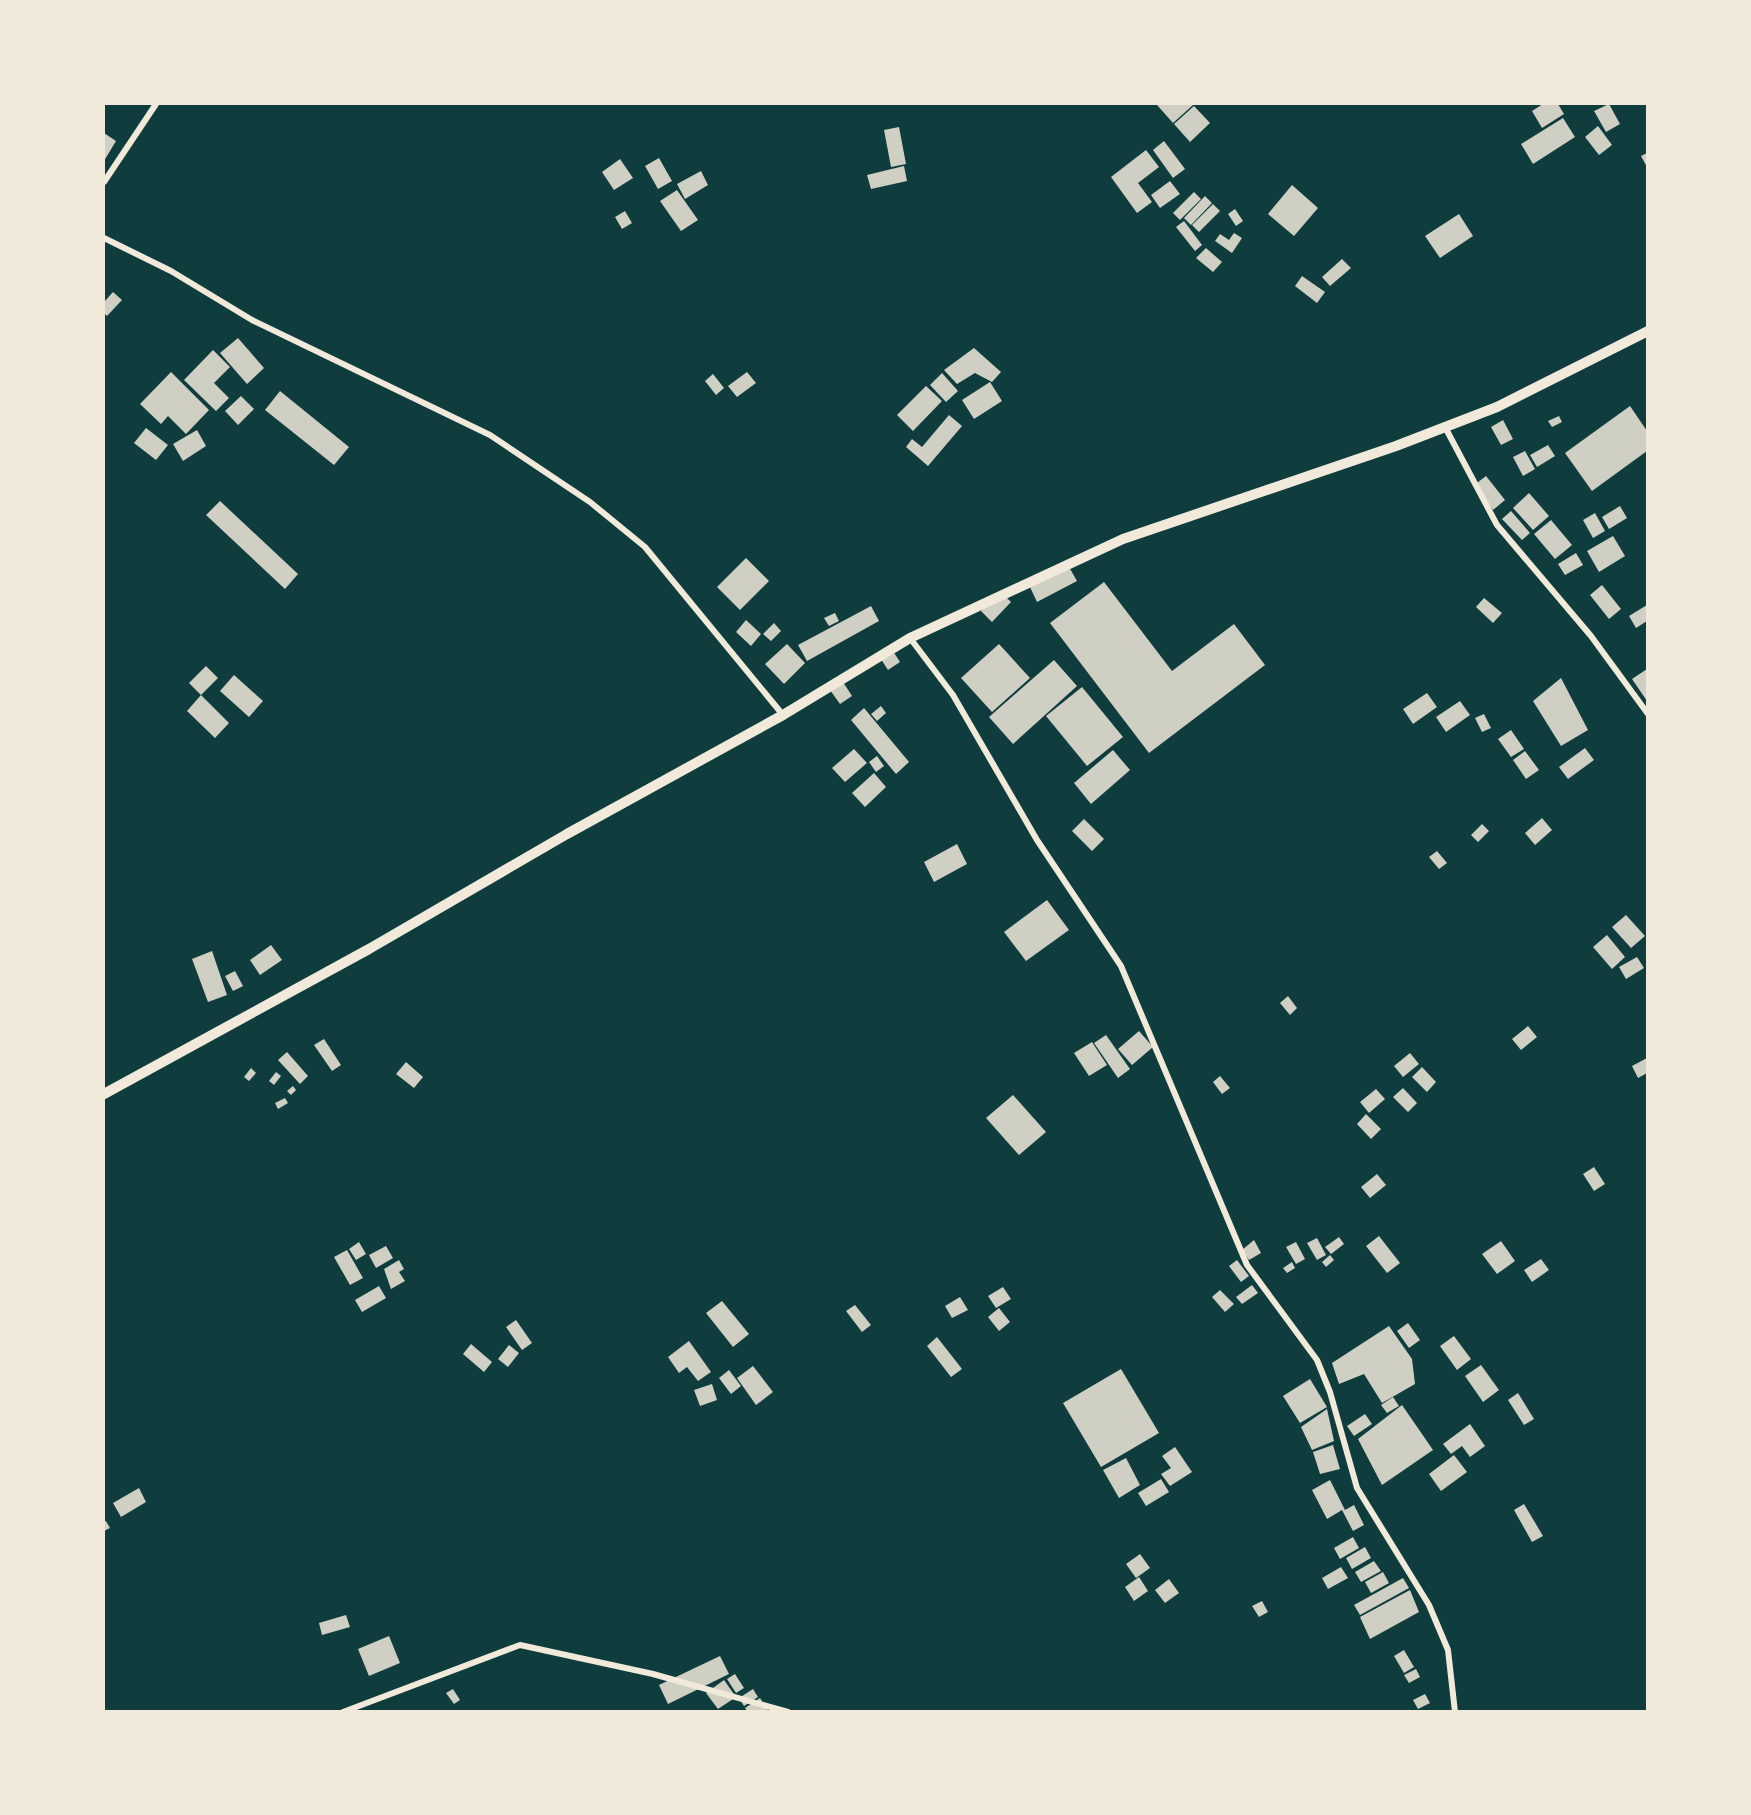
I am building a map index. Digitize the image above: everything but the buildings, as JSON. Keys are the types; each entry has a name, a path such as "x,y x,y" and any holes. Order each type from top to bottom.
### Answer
{"street":[{"path":"104,182 156,104"},
{"path":"104,238 171,271 252,320 490,435 590,502 645,547 783,715"},
{"path":"104,1094 348,960 567,834 783,715 910,638 1124,539 1497,407 1647,331"},
{"path":"1445,427 1497,525 1591,636 1647,714"},
{"path":"910,638 953,695 1037,840 1121,966 1247,1265 1317,1360 1330,1392 1357,1488 1429,1605 1448,1650 1455,1712"},
{"path":"343,1712 520,1645 653,1674 788,1712"}]}
